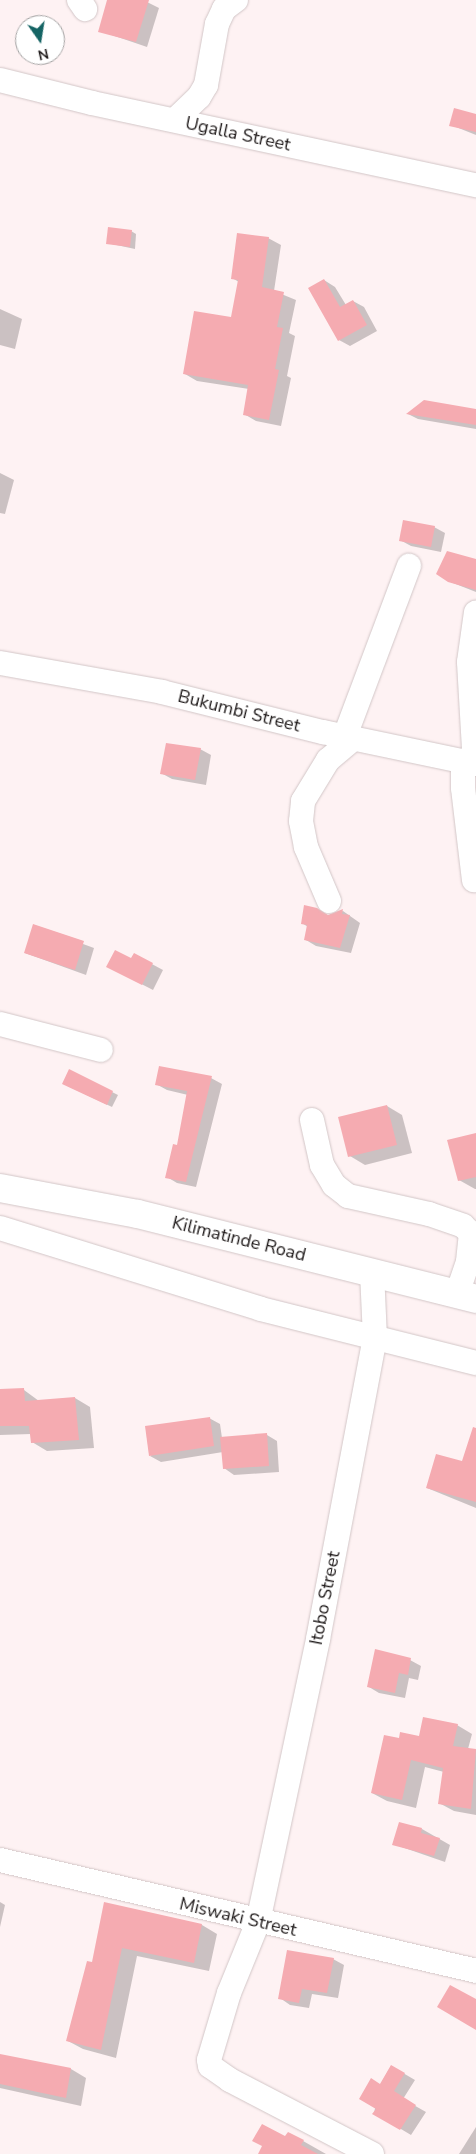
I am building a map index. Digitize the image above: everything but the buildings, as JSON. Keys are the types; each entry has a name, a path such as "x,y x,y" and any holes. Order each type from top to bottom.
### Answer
{"main road":[{"name":"Kilimatinde Road","path":"0,1188 138,1214 467,1296"}],"street":[{"path":"175,120 194,102 206,84 217,24 224,9 236,0"},
{"name":"Ugalla Street","path":"0,80 476,185"},
{"path":"329,902 306,847 301,821 303,801 328,760 349,737 409,566"},
{"path":"474,880 463,788 474,749 469,662 476,612"},
{"name":"Bukumbi Street","path":"0,663 162,692 349,737 470,763"},
{"path":"0,1024 101,1050"},
{"path":"312,1120 322,1165 334,1185 348,1196 429,1214 463,1226 470,1233 467,1296"},
{"path":"0,1228 261,1309 476,1363"},
{"name":"Itobo Street","path":"372,1272 375,1338 318,1639 258,1922 229,1992 210,2053 210,2066 280,2107 372,2154"},
{"name":"Miswaki Street","path":"0,1860 258,1922 476,1971"}]}
